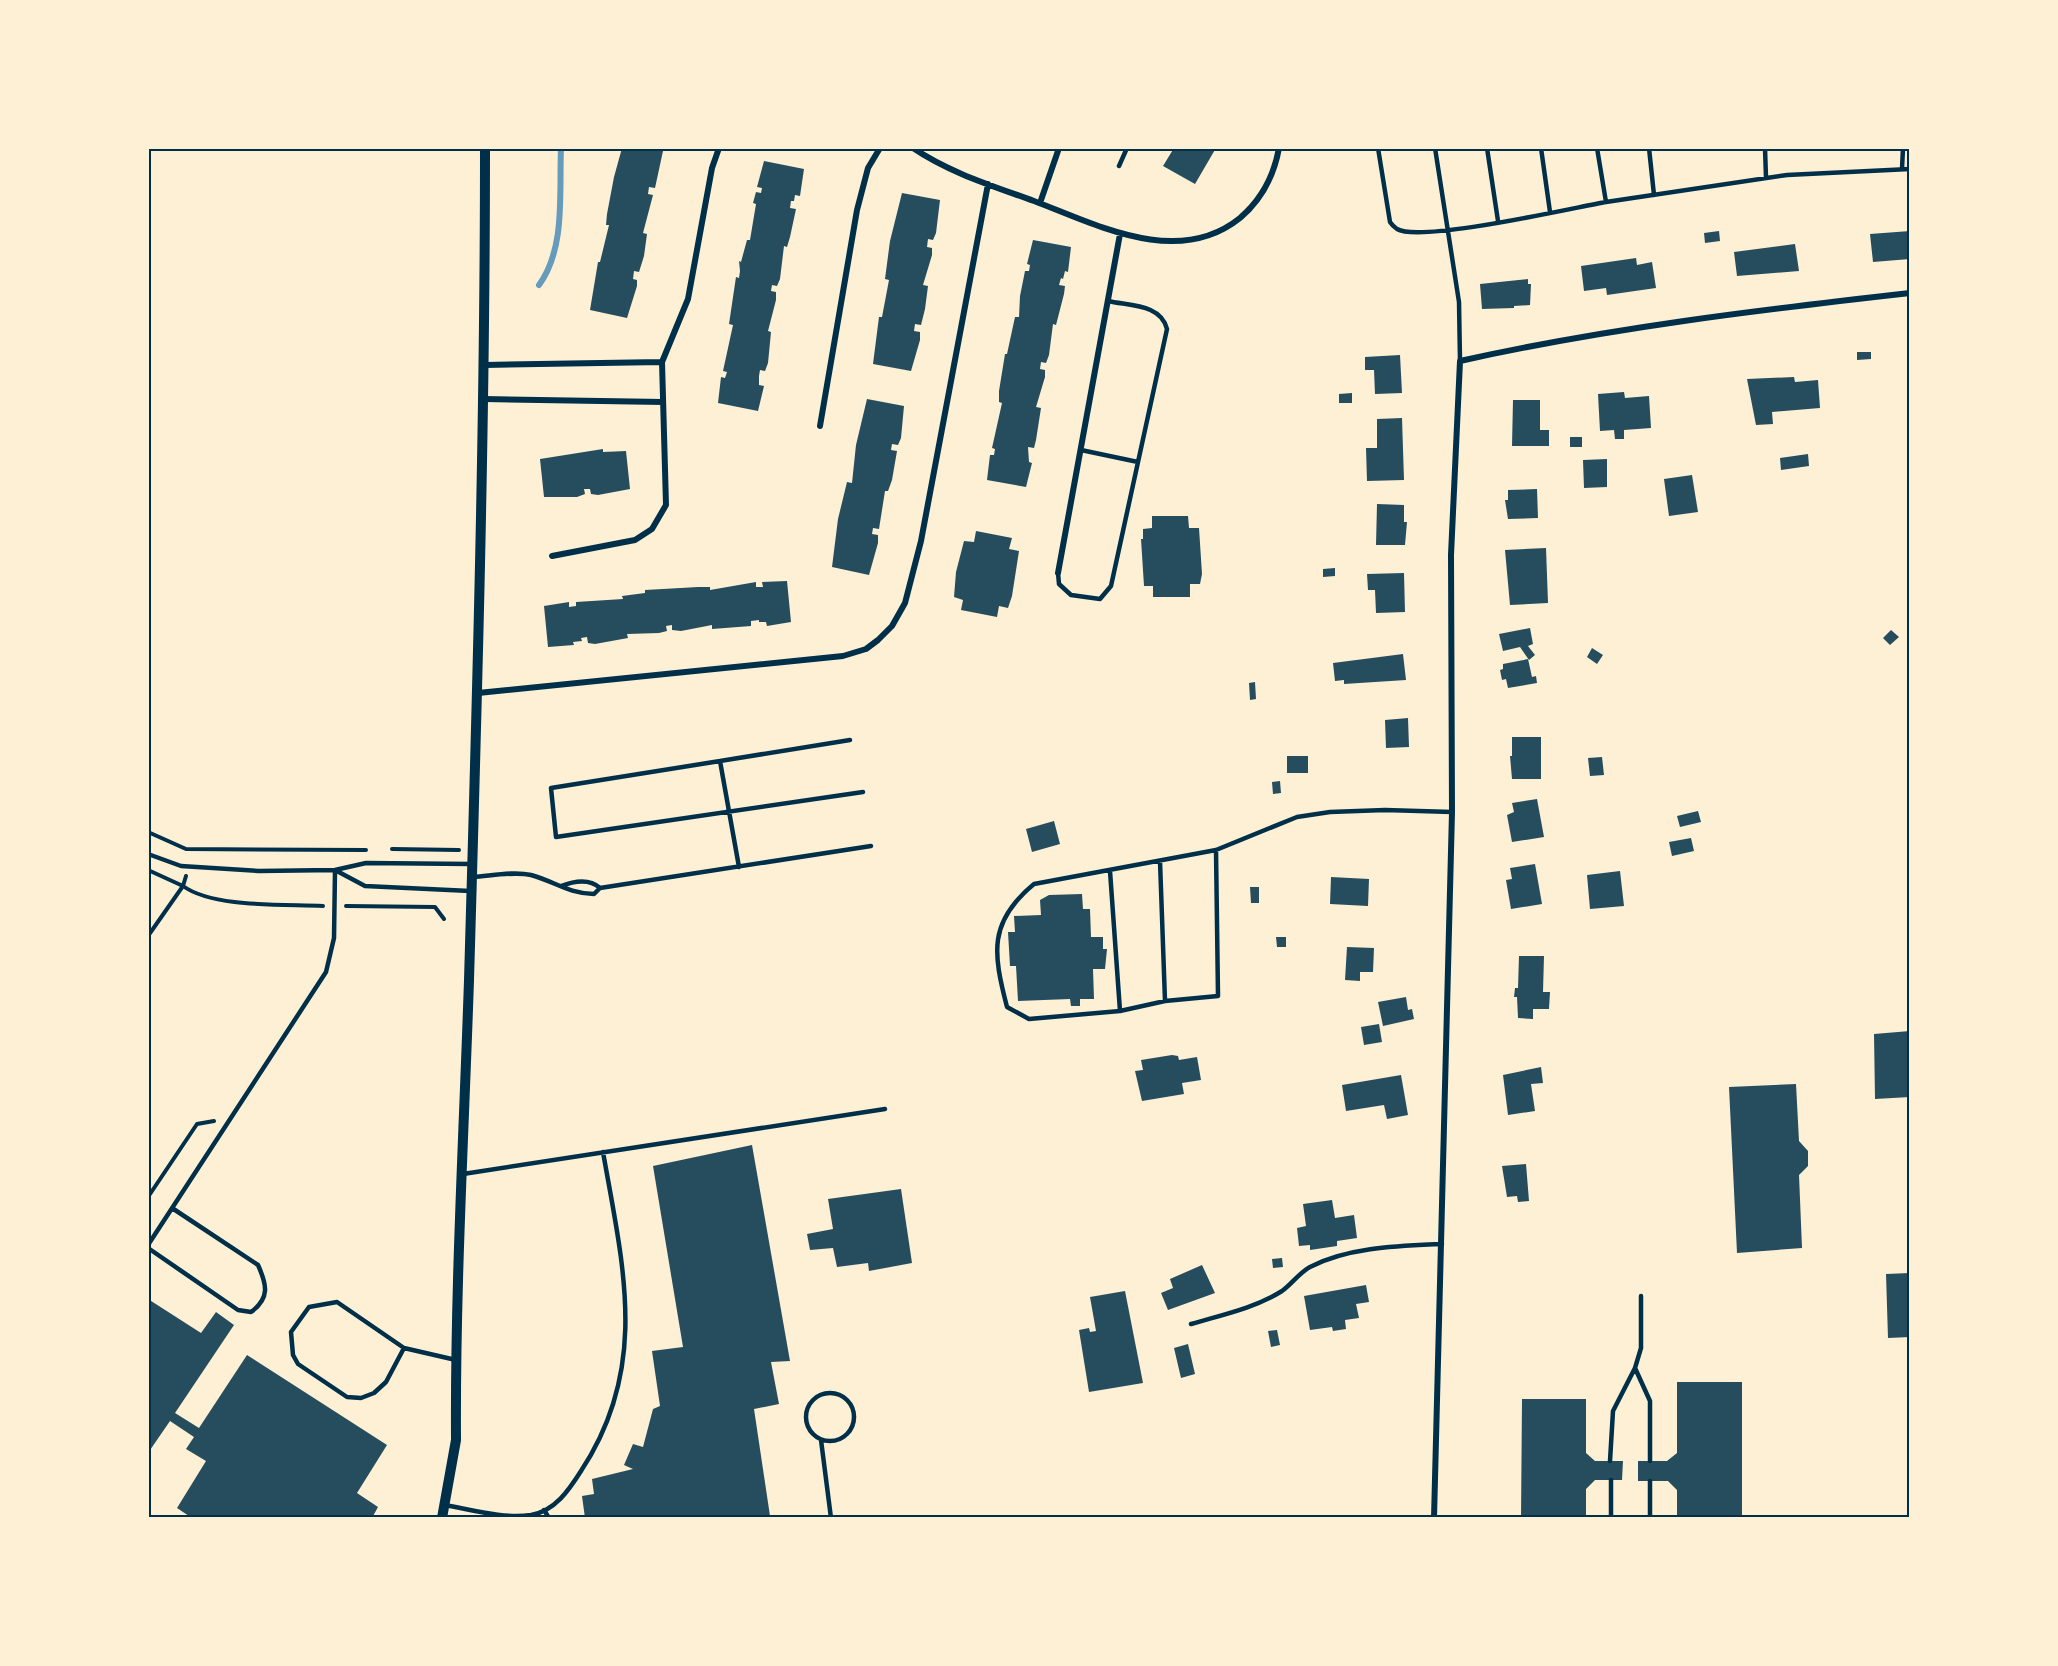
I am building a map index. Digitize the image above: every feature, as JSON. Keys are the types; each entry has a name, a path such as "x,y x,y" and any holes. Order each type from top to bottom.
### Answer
{"street":[{"path":"442,1518 456,1440 470,877 478,693 485,365 485,148"},
{"path":"552,555 635,540 657,523 666,505 662,362 688,299 712,168 719,148"},
{"path":"820,426 857,210 868,168 880,148"},
{"path":"913,148 962,174 1120,234 1178,242 1211,235 1230,225 1246,212 1265,190 1276,165 1279,148"},
{"path":"1040,203 1059,148"},
{"path":"478,693 843,656 866,649 878,640 892,626 905,603 921,541 988,184"},
{"path":"1058,573 1120,234"},
{"path":"1434,1518 1452,812 1451,555 1460,361 1562,339 1768,309 1910,293"},
{"path":"485,365 662,362"},
{"path":"484,399 663,402"}],"lane":[{"path":"1119,166 1127,148"},
{"path":"1378,148 1390,222 1397,230 1448,230 1606,202 1766,178 1910,169"},
{"path":"1435,148 1459,302 1460,361"},
{"path":"1487,148 1498,221"},
{"path":"1541,148 1551,212"},
{"path":"1597,148 1606,202"},
{"path":"1649,148 1654,195"},
{"path":"1765,148 1766,178"},
{"path":"1902,170 1903,148"},
{"path":"1058,573 1059,584 1071,595 1101,599 1111,586 1167,329 1165,318 1156,311 1108,301"},
{"path":"1081,450 1138,462"},
{"path":"850,740 551,788 556,837 863,792"},
{"path":"720,761 739,867"},
{"path":"1216,850 1218,996 1165,1001 1120,1011 1029,1019 1007,1007 997,969 1001,920 1015,900 1034,884 1216,850 1297,817 1330,812 1385,810 1452,812"},
{"path":"470,877 528,874 573,893 594,894 600,888 871,846"},
{"path":"148,854 181,866 259,871 335,870 366,863 471,864"},
{"path":"1160,861 1165,1001"},
{"path":"335,870 365,886 470,891"},
{"path":"172,1208 258,1265 264,1278 266,1293 262,1304 251,1312 238,1310 148,1246 172,1208 326,972 334,938 335,870"},
{"path":"1110,871 1120,1011"},
{"path":"561,886 574,881 594,882 600,888"},
{"path":"463,1174 885,1109"},
{"path":"445,1505 508,1516 534,1515 553,1506 568,1491 594,1452 609,1421 621,1376 627,1327 625,1279 603,1152"},
{"path":"1191,1324 1243,1309 1282,1290 1310,1267 1354,1252 1398,1246 1442,1244"},
{"path":"1610,1461 1613,1411 1635,1368 1641,1348 1641,1296"},
{"path":"404,1348 386,1382 374,1393 362,1398 347,1396 298,1364 293,1355 291,1332 309,1307 337,1302 404,1348 457,1360"},
{"path":"1635,1368 1650,1401 1650,1461"},
{"path":"821,1440 829,1442 844,1437 854,1423 853,1408 845,1398 833,1393 821,1394 812,1401 806,1412 806,1424 812,1434 821,1440 831,1518"},
{"path":"1611,1480 1611,1518"},
{"path":"1650,1481 1650,1518"},
{"path":"544,1510 549,1518"}],"path":[{"path":"148,832 186,849 370,850"},
{"path":"382,850 472,850"},
{"path":"148,936 183,886 195,894 217,900 321,906 435,907 444,919"},
{"path":"321,906 322,917"},
{"path":"148,1197 197,1124 212,1122 217,1115"}],"building":[{"path":"622,148 666,148 663,151 655,188 649,187 648,194 653,195 643,233 647,234 644,256 639,272 634,271 633,279 637,280 637,286 627,318 590,310 598,262 600,262 609,225 606,225 607,214 614,177"},
{"path":"1174,148 1216,148 1195,184 1163,166"},
{"path":"764,161 804,169 800,196 795,195 794,201 791,201 790,208 796,209 787,247 784,246 780,279 777,286 772,285 771,291 776,292 776,300 768,331 771,332 768,363 765,371 760,370 759,376 759,385 764,386 758,411 718,403 721,377 725,378 727,372 723,371 733,325 729,324 736,277 739,278 739,261 741,262 747,240 750,240 756,204 753,203 756,192 761,193 762,188 757,187"},
{"path":"902,193 940,200 936,233 933,240 928,239 927,247 932,248 932,255 923,285 928,286 925,309 921,325 915,324 914,331 920,332 920,340 911,371 873,364 879,317 882,317 889,280 885,279 890,241"},
{"path":"1719,231 1720,241 1705,243 1704,233"},
{"path":"1910,231 1910,259 1873,262 1870,234"},
{"path":"1033,240 1071,247 1068,272 1065,271 1059,285 1065,286 1064,294 1056,325 1053,324 1049,355 1046,363 1041,362 1040,369 1045,370 1045,377 1036,407 1041,408 1036,440 1034,448 1028,447 1029,462 1032,463 1026,487 987,480 990,455 994,455 995,449 992,448 1002,403 999,402 999,391 1005,354 1007,354 1015,317 1019,317 1020,296 1025,271 1029,271 1030,265 1027,264"},
{"path":"1795,244 1799,271 1737,276 1734,252"},
{"path":"1636,258 1637,265 1652,262 1656,288 1607,295 1606,288 1584,291 1581,266"},
{"path":"1528,279 1528,284 1531,284 1530,305 1482,309 1480,284"},
{"path":"1857,352 1871,352 1871,359 1857,360"},
{"path":"1400,355 1402,393 1375,394 1374,370 1365,370 1365,357"},
{"path":"1794,377 1795,382 1818,380 1820,408 1772,412 1773,424 1756,425 1747,379"},
{"path":"1624,392 1625,398 1649,396 1651,428 1624,430 1624,439 1615,439 1614,430 1600,431 1598,394"},
{"path":"1352,393 1352,403 1339,403 1339,394"},
{"path":"867,399 904,406 901,438 898,445 892,444 891,450 897,451 892,480 888,491 885,491 879,529 873,528 872,534 878,535 878,543 869,575 832,567 838,519 847,482 852,483 856,445"},
{"path":"1513,400 1540,400 1540,430 1549,430 1549,446 1512,446"},
{"path":"1402,418 1404,480 1367,481 1366,448 1377,448 1377,419"},
{"path":"1570,437 1582,437 1582,447 1570,447"},
{"path":"603,449 603,452 626,451 630,489 598,495 591,494 590,489 584,489 585,494 577,497 544,497 540,459"},
{"path":"1808,454 1809,466 1781,470 1780,458"},
{"path":"1607,459 1607,487 1584,488 1583,460"},
{"path":"1692,475 1698,512 1669,516 1664,479"},
{"path":"1537,489 1538,518 1508,519 1505,500 1508,500 1508,490"},
{"path":"1377,504 1404,505 1404,522 1407,522 1405,545 1376,545"},
{"path":"1152,516 1188,516 1189,528 1199,528 1202,574 1200,584 1190,584 1190,597 1153,597 1153,586 1144,586 1141,539 1143,539 1143,529 1152,528"},
{"path":"976,531 1012,538 1009,549 1019,551 1008,608 999,606 997,617 961,610 963,600 954,597 956,572 964,541 974,542"},
{"path":"1546,548 1548,603 1510,605 1505,550"},
{"path":"1335,568 1335,576 1323,577 1323,569"},
{"path":"1404,573 1405,612 1376,613 1375,590 1368,590 1367,574"},
{"path":"787,581 791,622 767,626 766,622 759,622 759,620 751,621 751,626 712,629 712,625 681,631 672,630 672,625 666,626 667,631 659,633 627,634 628,638 595,644 588,643 587,637 581,638 582,641 573,642 574,645 548,647 544,606 569,602 569,607 576,606 576,602 623,599 622,596 645,593 645,590 710,587 710,590 756,582 756,587 763,587 762,582"},
{"path":"1530,628 1533,644 1528,646 1535,655 1529,660 1520,647 1503,651 1499,634"},
{"path":"1891,630 1899,637 1890,645 1883,638"},
{"path":"1592,648 1603,655 1597,664 1587,657"},
{"path":"1403,654 1406,680 1344,684 1344,680 1335,681 1333,663"},
{"path":"1528,659 1532,677 1536,676 1537,683 1508,688 1506,679 1502,680 1500,670 1503,669 1503,664"},
{"path":"1255,682 1256,699 1250,700 1249,683"},
{"path":"1408,718 1409,747 1386,748 1385,720"},
{"path":"1512,737 1541,737 1541,779 1512,779 1510,756 1512,756"},
{"path":"1287,756 1308,756 1308,773 1287,773"},
{"path":"1602,757 1604,775 1590,776 1588,758"},
{"path":"1280,781 1281,793 1273,794 1272,782"},
{"path":"1537,799 1544,837 1512,842 1507,815 1514,812 1512,803"},
{"path":"1698,811 1701,822 1680,827 1677,816"},
{"path":"1054,821 1060,844 1032,852 1026,829"},
{"path":"1691,838 1694,851 1672,856 1669,842"},
{"path":"1535,864 1542,904 1511,909 1506,880 1512,879 1510,868"},
{"path":"1620,871 1624,906 1590,909 1587,875"},
{"path":"1331,877 1369,879 1368,906 1330,904"},
{"path":"1250,887 1259,887 1259,903 1251,903"},
{"path":"1082,894 1083,909 1090,909 1091,937 1103,937 1103,949 1107,949 1105,969 1093,969 1094,999 1080,999 1080,1006 1071,1006 1070,999 1018,1001 1016,966 1010,966 1008,932 1015,932 1014,916 1041,915 1040,900 1049,895"},
{"path":"1276,937 1286,937 1286,947 1277,947"},
{"path":"1347,947 1374,948 1373,972 1360,972 1360,981 1345,980"},
{"path":"1519,956 1544,956 1543,992 1550,992 1549,1009 1533,1009 1533,1019 1518,1018 1517,997 1514,997 1515,988 1518,988"},
{"path":"1406,997 1408,1010 1412,1009 1414,1019 1383,1026 1378,1002"},
{"path":"1379,1024 1382,1042 1364,1045 1361,1027"},
{"path":"1910,1031 1910,1097 1875,1099 1874,1034"},
{"path":"1178,1056 1179,1060 1197,1057 1201,1080 1182,1083 1184,1094 1142,1101 1135,1071 1143,1070 1141,1060"},
{"path":"1541,1067 1543,1083 1531,1084 1535,1111 1508,1115 1503,1075"},
{"path":"1401,1075 1408,1115 1387,1119 1384,1105 1346,1111 1342,1085"},
{"path":"1796,1084 1799,1141 1808,1151 1808,1166 1799,1175 1802,1248 1737,1253 1729,1087"},
{"path":"752,1145 790,1361 771,1362 779,1404 754,1409 770,1516 585,1518 582,1496 594,1494 592,1479 633,1469 624,1465 633,1444 643,1447 653,1409 660,1406 652,1351 683,1347 653,1166"},
{"path":"1526,1164 1529,1201 1518,1202 1517,1196 1507,1197 1502,1166"},
{"path":"901,1189 912,1263 869,1271 868,1263 837,1267 833,1248 810,1250 807,1234 833,1229 828,1199"},
{"path":"1332,1200 1335,1218 1354,1215 1357,1238 1337,1241 1337,1246 1310,1250 1310,1245 1299,1246 1297,1228 1306,1226 1303,1204"},
{"path":"1282,1258 1283,1267 1273,1268 1272,1259"},
{"path":"1202,1265 1215,1293 1168,1310 1161,1293 1173,1288 1170,1279"},
{"path":"1910,1273 1910,1337 1888,1338 1886,1274"},
{"path":"1366,1285 1369,1302 1356,1304 1359,1318 1345,1320 1346,1329 1333,1331 1332,1327 1310,1330 1304,1296"},
{"path":"1125,1291 1143,1383 1089,1392 1079,1330 1089,1328 1090,1332 1096,1331 1090,1297"},
{"path":"148,1299 201,1333 216,1312 234,1325 175,1413 199,1428 247,1355 387,1445 357,1493 378,1507 372,1518 192,1518 177,1508 206,1461 186,1449 194,1437 170,1421 148,1453"},
{"path":"1277,1330 1280,1345 1271,1347 1268,1331"},
{"path":"1188,1344 1195,1374 1181,1378 1174,1348"},
{"path":"1677,1382 1742,1382 1742,1518 1677,1518 1677,1490 1668,1481 1638,1481 1638,1461 1667,1461 1677,1453"},
{"path":"1522,1399 1586,1399 1586,1453 1595,1461 1623,1461 1622,1480 1595,1480 1586,1489 1586,1518 1521,1518"}],"waterway":[{"path":"539,285 548,270 557,237 561,148"}]}
